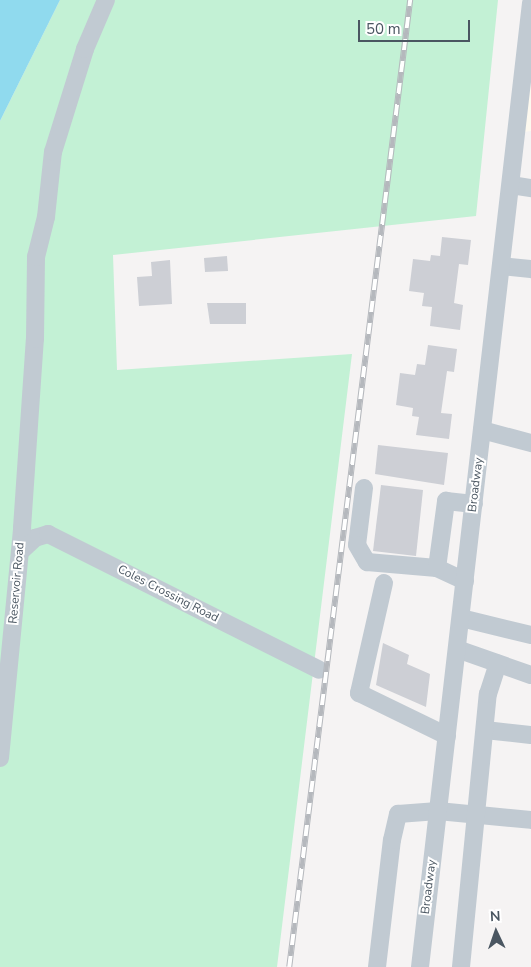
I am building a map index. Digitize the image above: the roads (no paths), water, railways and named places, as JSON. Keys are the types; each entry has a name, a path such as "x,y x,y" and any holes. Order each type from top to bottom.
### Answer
{"street":[{"name":"Reservoir Road","path":"0,758 22,528 35,339 36,257 46,217 53,152 85,49 106,0"},
{"name":"Broadway","path":"420,967 510,185 524,132 531,3"},
{"path":"510,185 531,188"},
{"path":"501,266 531,269"},
{"path":"482,430 531,443"},
{"path":"364,488 357,545 367,562 437,568 465,581"},
{"path":"437,568 446,501 474,504"},
{"name":"Coles Crossing Road","path":"20,552 35,538 48,534 319,670"},
{"path":"384,583 360,693 447,736"},
{"path":"461,618 531,635"},
{"path":"457,649 531,675"},
{"path":"460,967 491,662"},
{"path":"485,730 531,735"},
{"path":"377,967 394,821 403,812 438,811 531,820"}],"water":[{"path":"0,0 60,0 0,121"}],"railway":[{"path":"289,967 410,0"}]}
